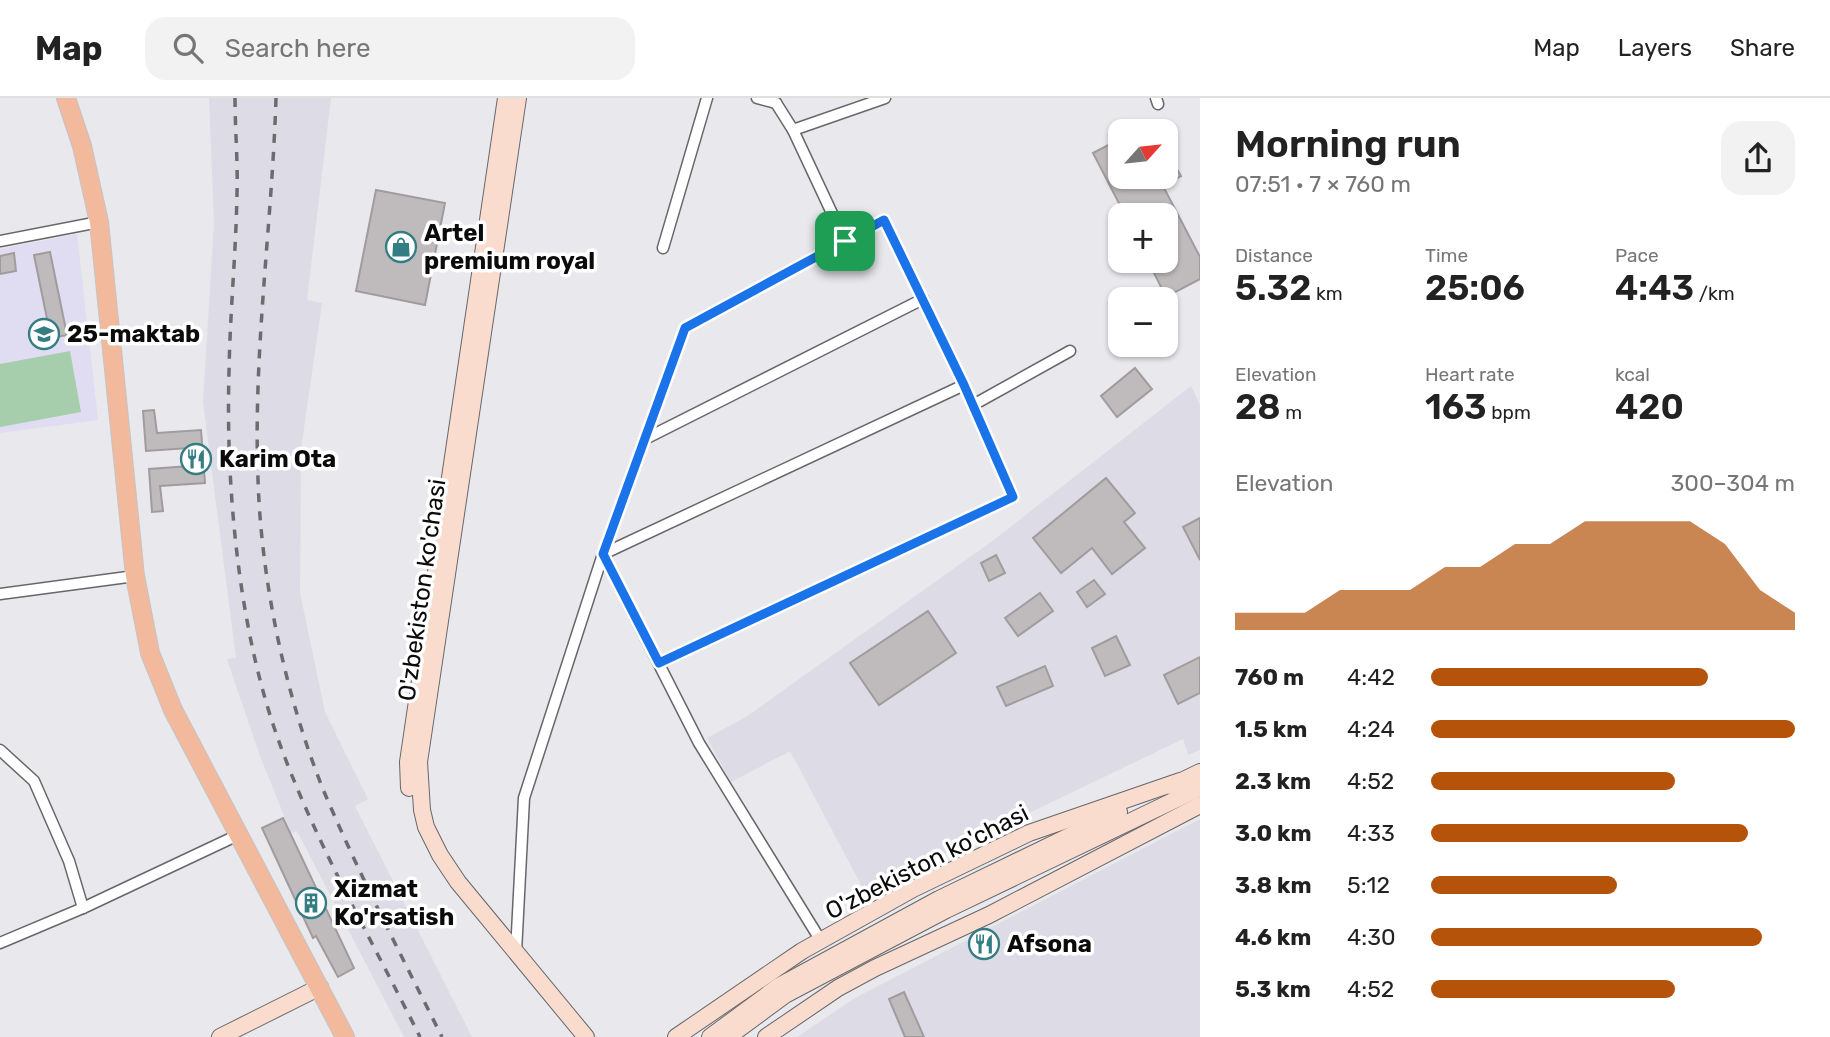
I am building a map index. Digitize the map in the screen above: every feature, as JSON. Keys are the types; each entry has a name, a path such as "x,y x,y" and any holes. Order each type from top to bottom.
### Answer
{"main road":[{"path":"66,98 82,146 99,222 135,576 143,627 159,677 238,835 345,1037"},
{"name":"O'zbekiston ko'chasi","path":"506,98 408,762 408,778 418,830 441,876 573,1037"},
{"name":"O'zbekiston ko'chasi","path":"518,98 419,777 426,827 436,848 458,882 586,1037"},
{"name":"O'zbekiston ko'chasi","path":"782,991 939,899 1200,772"},
{"name":"O'zbekiston ko'chasi","path":"676,1037 821,941 913,889 1029,833 1180,781"},
{"path":"710,1037 782,991 1200,788"},
{"path":"766,1037 856,978 989,915 1200,805"},
{"path":"1145,832 1151,812"},
{"path":"220,1037 320,987"},
{"path":"728,1037 782,991"}],"street":[{"path":"663,248 707,98"},
{"path":"757,98 777,101 845,241"},
{"path":"793,130 885,98"},
{"path":"516,952 524,798 603,554 685,328 884,220 964,385 1013,497 659,663"},
{"path":"0,241 99,222"},
{"path":"645,439 923,299"},
{"path":"973,405 1070,351"},
{"path":"603,554 964,385"},
{"path":"603,554 699,744 821,941"},
{"path":"0,594 135,576"},
{"path":"0,750 34,781 69,861 83,908"},
{"path":"0,943 83,908 238,835"}],"shaded area":[{"path":"209,98 331,98 307,300 322,303 301,449 300,593 325,712 368,799 355,806 472,1037 404,1037 297,831 291,833 260,756 227,659 236,658 203,402 214,223"},
{"name":"25-maktab","path":"77,234 98,420 0,433 0,249"},
{"path":"1191,386 1200,405 1200,750 1188,755 1183,739 865,892 790,751 731,782 707,738 746,717 991,542"},
{"path":"1200,819 1200,1037 797,1037 855,998"}],"green space":[{"path":"70,351 81,412 0,427 0,364"}],"building":[{"path":"1108,145 1108,182 1093,153"},
{"path":"1112,189 1165,189 1172,203 1119,203"},
{"name":"Artel premium royal","path":"376,190 445,203 425,305 356,291"},
{"path":"1178,215 1200,257 1200,279 1178,291 1178,287 1161,287 1154,273 1178,273"},
{"path":"50,252 67,335 51,338 34,255"},
{"path":"14,253 16,271 0,274 0,256"},
{"path":"1135,368 1152,389 1117,417 1101,396"},
{"name":"Karim Ota","path":"154,410 157,433 201,430 205,483 160,486 163,511 152,512 149,469 190,466 189,448 146,451 143,411"},
{"path":"1106,478 1135,513 1124,522 1145,548 1112,574 1092,548 1061,573 1033,538"},
{"path":"1200,518 1200,560 1183,527"},
{"path":"996,555 1005,573 989,581 981,563"},
{"path":"1094,580 1105,594 1087,607 1077,592"},
{"path":"1040,593 1053,611 1018,636 1005,618"},
{"path":"928,611 956,653 879,705 850,663"},
{"path":"1116,636 1130,665 1105,676 1092,648"},
{"path":"1200,657 1200,693 1178,704 1164,675"},
{"path":"1045,666 1053,686 1006,706 997,687"},
{"path":"283,818 354,968 338,977 316,936 313,938 262,828"},
{"path":"904,992 924,1037 905,1037 889,999"}],"railway":[{"path":"235,98 237,181 228,411 231,492 246,614 263,691 293,779 333,867 420,1037"},
{"path":"276,98 260,336 257,431 260,518 270,598 298,719 325,794 442,1037"}],"place":[{"name":"Artel premium royal","path":"401,247"},
{"name":"25-maktab","path":"44,334"},
{"name":"Karim Ota","path":"196,459"},
{"name":"Xizmat Ko'rsatish","path":"311,903"},
{"name":"Afsona","path":"984,944"}],"route":[{"path":"884,220 964,385 1013,497 659,663 603,554 685,328 845,241 884,220"}]}
